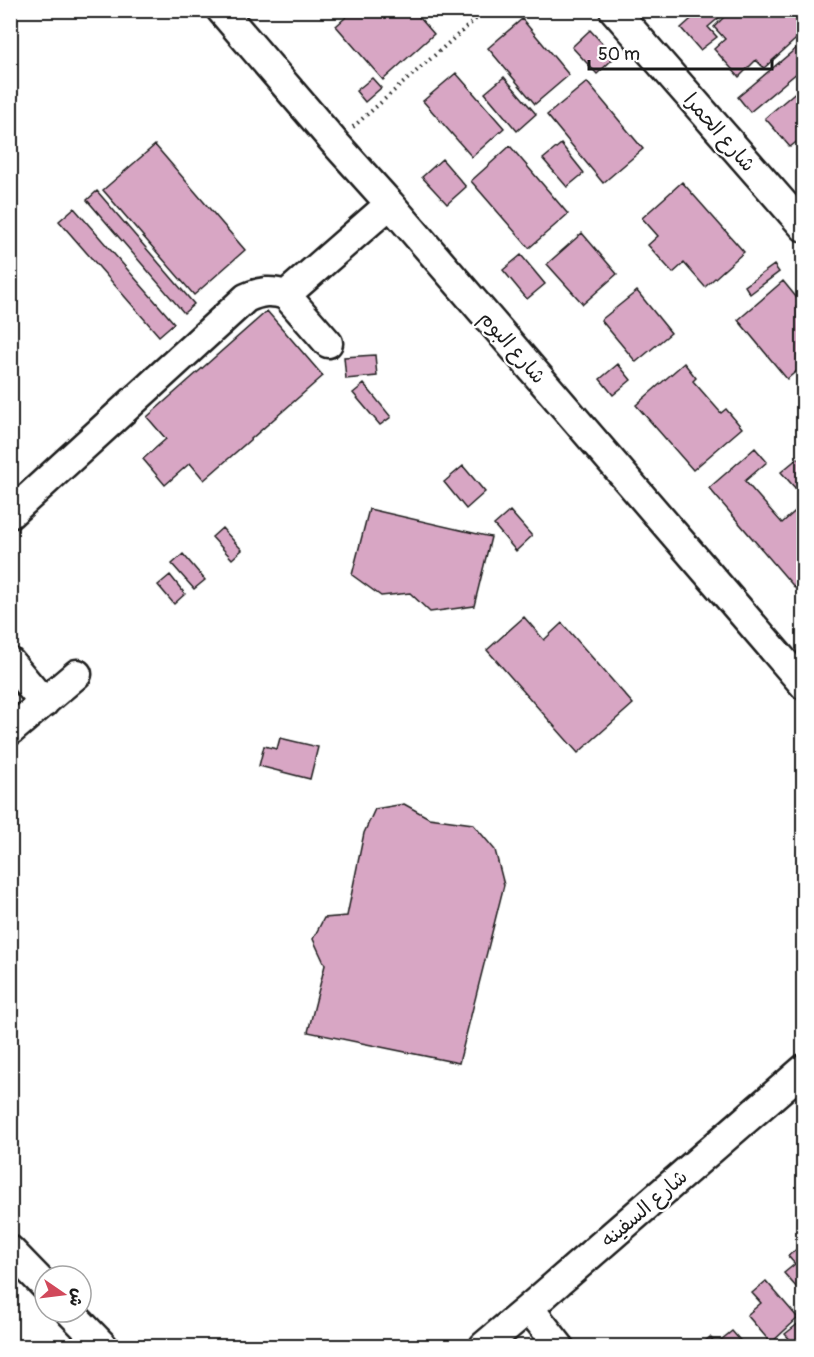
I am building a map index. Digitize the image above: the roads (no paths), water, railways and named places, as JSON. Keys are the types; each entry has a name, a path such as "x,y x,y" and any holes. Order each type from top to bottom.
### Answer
{"street":[{"name":"شارع البوم","path":"221,10 801,676"},
{"name":"شارع الحمرا","path":"614,10 804,227"},
{"path":"286,295 390,204"},
{"path":"10,514 246,298 266,291 286,295 327,343"},
{"path":"10,663 44,702"},
{"path":"10,731 77,674"},
{"name":"شارع السفينه","path":"484,1347 804,1069"},
{"path":"10,1250 33,1274"},
{"path":"530,1308 559,1347"},
{"path":"81,1324 103,1347"}]}
